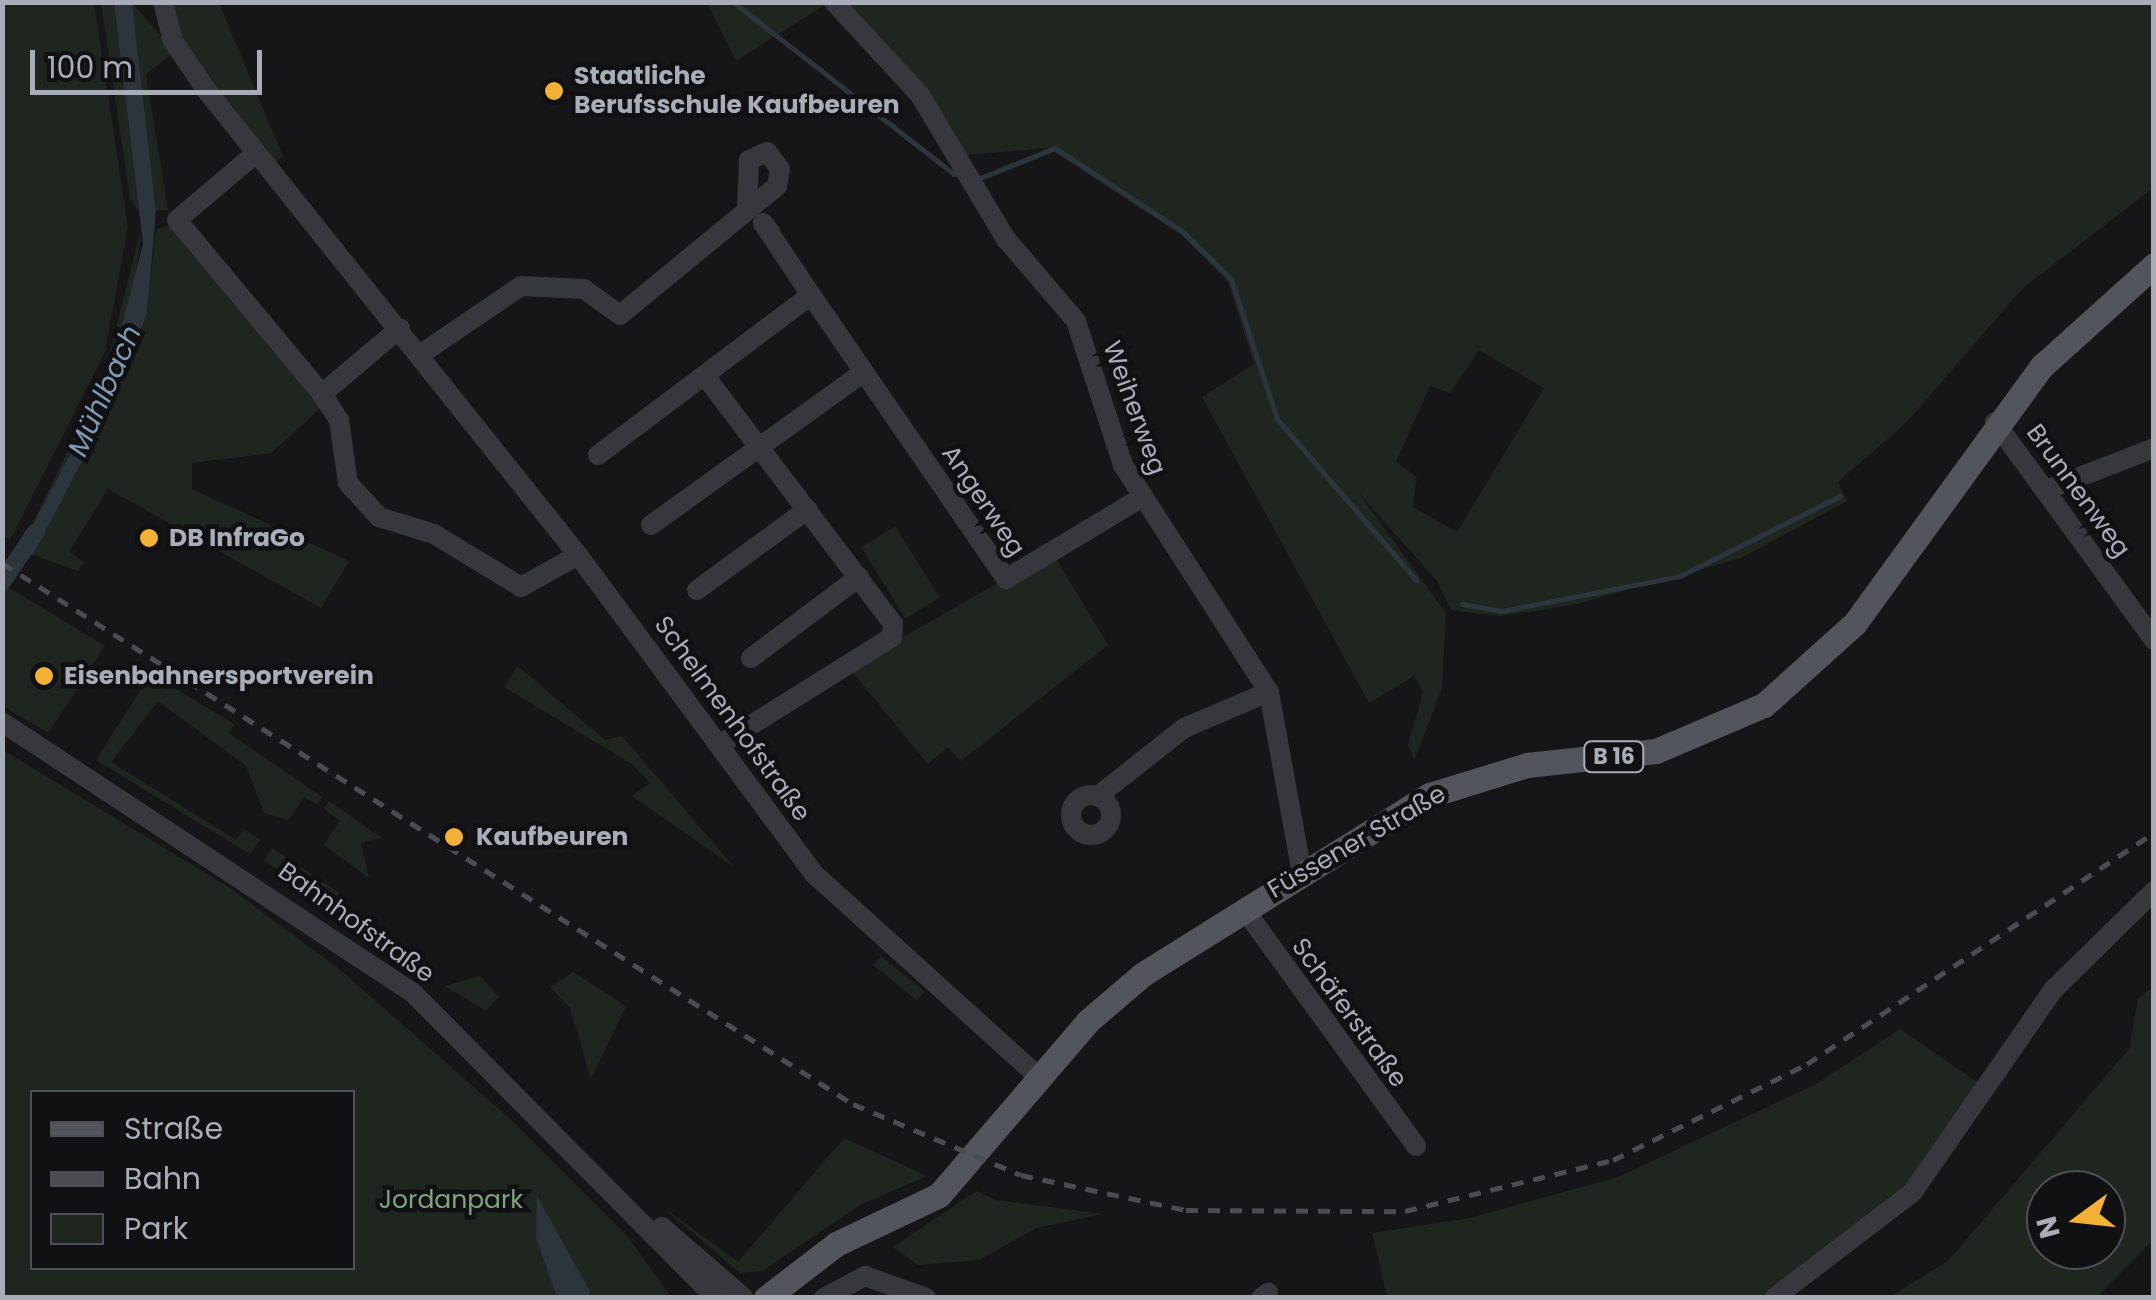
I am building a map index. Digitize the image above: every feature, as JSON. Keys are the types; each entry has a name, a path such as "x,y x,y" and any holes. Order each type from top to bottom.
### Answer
{"main road":[{"name":"Füssener Straße","path":"766,1298 836,1244 939,1195 1040,1078 1143,974 1302,874 1453,785 1527,766 1656,751 1764,705 1854,624 1995,422 2092,313 2154,265"},
{"name":"Füssener Straße","path":"786,1298 836,1244"}],"street":[{"name":"Schelmenhofstraße","path":"162,2 173,41 255,154 421,354 578,555 812,872 1040,1078"},
{"name":"Weiherweg","path":"834,2 920,95 1006,240 1076,320 1141,498 1269,692 1302,874"},
{"path":"255,154 177,220 322,394 339,420 348,482 378,518 434,534 521,588 578,555"},
{"path":"421,354 521,286 584,289 620,315 747,210"},
{"name":"Angerweg","path":"770,232 1006,578 1141,498"},
{"path":"598,455 811,295"},
{"path":"322,394 400,328"},
{"path":"651,525 864,372"},
{"path":"705,376 893,624 892,637 720,744"},
{"name":"Brunnenweg","path":"1995,422 2051,488 2154,640"},
{"path":"2051,488 2154,448"},
{"path":"696,590 808,509"},
{"path":"751,658 859,576"},
{"path":"1098,796 1184,728 1269,692"},
{"name":"Bahnhofstraße","path":"2,722 414,994 641,1215 744,1298"},
{"path":"1774,1298 1912,1192 2054,990 2154,891"},
{"name":"Schäferstraße","path":"1244,909 1416,1146"},
{"name":"Bahnhofstraße","path":"641,1215 688,1274 716,1298"},
{"name":"Bahnhofstraße","path":"688,1274 699,1298"},
{"path":"824,1298 866,1276 926,1298"}],"green space":[{"path":"2,3 94,3 128,227 105,352 10,540 2,535"},
{"path":"101,3 114,3 139,212 130,199"},
{"path":"132,3 175,52 146,74 168,210 156,211"},
{"path":"174,3 219,3 283,156 271,166 169,24"},
{"path":"707,3 828,3 736,61"},
{"path":"837,3 2153,3 2153,188 2023,288 1905,424 1838,482 1847,501 1741,558 1573,605 1500,616 1451,610 1437,581 1357,491 1446,613 1442,688 1414,761 1408,745 1423,692 1414,676 1369,703 1202,397 1254,364 1228,282 1181,235 1048,148 956,156","holes":["1479,350 1544,388 1457,532 1413,507 1417,477 1396,462 1430,386 1450,393"]},
{"path":"175,225 324,405 271,453 192,463 192,489 349,561 321,608 108,489 69,552 84,562 78,571 33,555 118,393 147,313 156,229"},
{"path":"141,230 132,308 106,386 21,547 103,378"},
{"path":"895,526 940,597 906,618 861,547"},
{"path":"1052,552 1108,645 961,761 948,747 928,764 849,668"},
{"name":"Eisenbahnersportverein","path":"3,584 105,646 48,733 3,706"},
{"path":"518,666 605,740 622,736 734,867 632,796 650,783 632,764 504,687"},
{"path":"151,674 234,724 229,733 322,797 317,805 304,797 288,820 264,813 246,766 158,701 111,762 236,840 244,829 260,840 250,854 96,760"},
{"name":"Jordanpark","path":"3,750 227,886 338,968 508,1117 628,1237 671,1297 3,1298"},
{"path":"329,801 382,838 361,843 369,878 324,845 340,821 324,809"},
{"path":"273,848 338,892 356,924 263,860"},
{"path":"881,956 925,991 917,1001 873,965"},
{"path":"573,972 626,1006 591,1079 570,1008 550,987"},
{"path":"480,976 499,997 486,1011 445,986"},
{"path":"2153,987 2153,1240 2126,1267 2126,1170 2026,1170 2026,1270 2124,1270 2097,1297 1890,1297 1949,1260 2129,1049 2138,999"},
{"path":"1900,1029 1987,1089 1910,1190 1765,1297 1387,1297 1372,1233 1470,1218 1618,1177 1816,1084"},
{"path":"844,1138 927,1176 862,1204 762,1271 740,1273 660,1205 738,1262"},
{"path":"976,1191 996,1200 1103,1214 1036,1228 979,1260 918,1265 893,1247"}],"water":[{"path":"114,3 132,3 156,211 147,313 118,393 33,555 21,547 106,386 143,244"},
{"path":"537,1196 590,1291 589,1297 557,1297 536,1238"}],"waterway":[{"path":"733,2 954,174"},
{"path":"980,178 1055,148 1182,231 1231,279 1277,419 1416,580"},
{"path":"1462,604 1502,611 1680,576 1840,496"},
{"name":"Mühlbach","path":"2,582 36,532"}],"railway":[{"path":"2,563 853,1104 1021,1175 1186,1210 1405,1211 1613,1160 1807,1064 2154,833"}],"place":[{"name":"Staatliche Berufsschule Kaufbeuren","path":"554,91"},
{"name":"DB InfraGo","path":"149,538"},
{"name":"Eisenbahnersportverein","path":"44,676"},
{"name":"Kaufbeuren","path":"454,837"}]}
